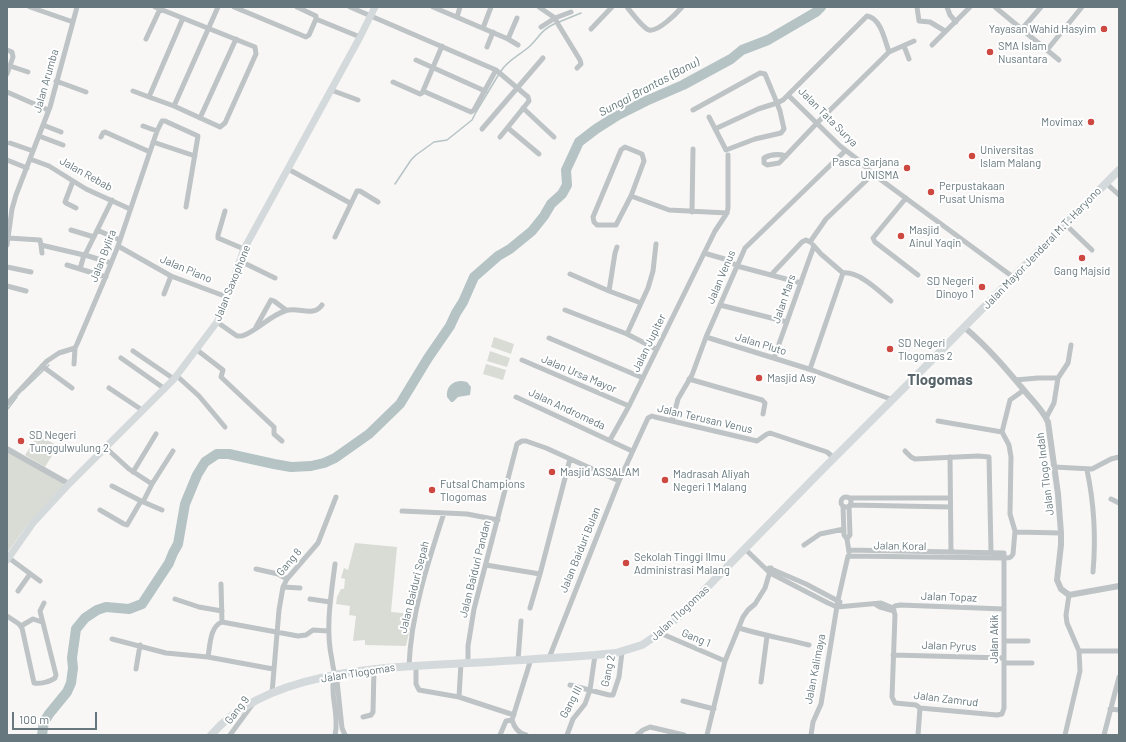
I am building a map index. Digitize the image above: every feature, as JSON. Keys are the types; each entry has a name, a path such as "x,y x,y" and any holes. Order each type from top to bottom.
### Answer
{"main road":[{"name":"Jalan Saxophone","path":"8,559 33,523 69,484 175,378 217,322 244,249 375,7"},
{"name":"Jalan Mayor Jenderal M.T. Haryono","path":"964,327 1119,170"},
{"name":"Jalan Tlogomas","path":"211,735 225,720 260,698 299,684 334,675 374,669 412,666 595,655 622,652 642,645 660,633 680,615 746,550 834,458 964,327"}],"street":[{"path":"30,7 73,22"},
{"name":"Jalan Arumba","path":"7,245 10,209 48,110 77,7"},
{"path":"174,106 218,7"},
{"path":"234,7 306,37 309,35 316,19"},
{"path":"297,7 313,14 316,16 316,19 360,37"},
{"path":"350,7 442,46 498,73 517,87 530,99 500,137"},
{"path":"434,7 493,32 518,45"},
{"path":"457,17 460,7"},
{"path":"483,28 491,7"},
{"path":"540,7 556,21 580,60 581,64 577,68"},
{"path":"591,29 611,7"},
{"path":"627,7 646,28 651,30 657,29 682,7"},
{"path":"917,7 919,21 930,22 945,32"},
{"path":"948,7 950,15 956,22"},
{"path":"932,45 970,7"},
{"path":"995,7 1060,60"},
{"path":"1022,29 1041,7"},
{"path":"1047,50 1082,7"},
{"path":"134,91 174,106 220,127 225,123 256,54 256,50 253,45 158,8 146,40"},
{"path":"541,27 556,21 571,12"},
{"name":"Jalan Tata Surya","path":"889,52 876,21 867,16 788,95 845,151 857,159 873,174 1014,277"},
{"path":"149,97 183,18"},
{"path":"508,39 517,18"},
{"path":"487,47 493,32"},
{"path":"200,118 236,39"},
{"path":"786,156 889,52 914,41"},
{"path":"393,82 420,94 422,93 442,46"},
{"path":"904,46 909,59"},
{"path":"7,50 12,52 13,56 7,74"},
{"path":"482,129 543,58"},
{"path":"416,60 485,91"},
{"path":"10,66 28,72"},
{"path":"423,91 471,112 474,110 498,73"},
{"path":"693,110 760,73 764,74 777,103 784,129 782,133 755,139 726,150 709,117"},
{"path":"56,81 86,92"},
{"path":"331,90 358,100"},
{"path":"7,92 48,110"},
{"path":"715,129 758,109 777,103 788,95"},
{"path":"523,108 554,137"},
{"path":"143,126 157,131 161,122 164,120 197,136 186,207"},
{"path":"43,124 61,132"},
{"path":"508,128 539,154"},
{"name":"Jalan Bylira","path":"74,364 75,350 118,246 157,131"},
{"path":"101,137 103,132 105,132 150,152"},
{"path":"39,136 63,145"},
{"path":"153,142 195,156"},
{"path":"10,143 33,151"},
{"path":"625,147 642,154 644,158 630,196 616,226 597,224 594,222 593,217 611,173 621,150 625,147"},
{"path":"692,212 693,148"},
{"name":"Jalan Venus","path":"672,421 678,399 690,379 706,337 743,252 749,243 845,151"},
{"path":"630,196 669,210 692,212 727,212 728,155"},
{"name":"Jalan Rebab","path":"30,159 50,166 73,181 130,209"},
{"path":"7,160 27,168"},
{"path":"288,169 350,203"},
{"path":"810,242 826,219 873,174"},
{"path":"73,181 65,202 76,208"},
{"path":"1106,183 1119,195"},
{"path":"335,236 356,191 378,202"},
{"path":"906,198 873,238 875,242 918,275"},
{"path":"80,268 84,255 112,200"},
{"path":"225,211 218,238 244,249"},
{"name":"Jalan Jupiter","path":"610,440 629,406 715,231 727,212"},
{"path":"1065,224 1092,250"},
{"path":"71,230 94,237"},
{"path":"97,230 120,240"},
{"path":"8,238 39,242 111,263"},
{"path":"771,275 802,242 806,240 843,273 847,272 858,275 891,301"},
{"path":"39,242 42,253"},
{"path":"628,334 650,280 656,244"},
{"name":"Jalan Piano","path":"118,246 171,276 227,297"},
{"name":"Jalan Mars","path":"774,358 814,246"},
{"path":"609,291 618,247"},
{"path":"704,253 728,260 737,266 800,283"},
{"path":"240,261 275,278"},
{"path":"67,265 106,277"},
{"path":"7,267 31,272"},
{"path":"810,369 843,273"},
{"path":"570,274 641,303"},
{"path":"164,294 171,276"},
{"path":"7,286 26,291"},
{"path":"256,328 271,300 286,310"},
{"path":"217,322 236,336 240,337 286,310 315,311 319,309 322,304"},
{"path":"720,305 787,322"},
{"path":"564,310 628,334 656,349"},
{"name":"Jalan Tlogo Indah","path":"964,327 1006,369 1024,390 1046,418 1050,428 1061,533 1057,580 1061,588 1069,595"},
{"name":"Jalan Pluto","path":"706,337 810,369 893,400"},
{"path":"549,338 643,378"},
{"path":"1046,418 1054,403 1058,378 1068,363 1071,345"},
{"path":"8,401 45,368 58,352 75,350"},
{"path":"197,350 223,370 221,377 274,427 274,434 282,442"},
{"path":"133,351 175,378 199,396 225,427"},
{"path":"121,358 165,389"},
{"name":"Jalan Ursa Mayor","path":"522,360 629,406"},
{"path":"45,368 72,388"},
{"path":"1015,380 1058,378"},
{"path":"690,379 762,400 765,403 763,414"},
{"path":"109,388 142,410"},
{"path":"849,553 1003,552 1005,558 1010,558 1013,554 1015,532 1010,514 1011,457 1009,445 1002,432 1010,400 1024,390"},
{"name":"Jalan Andromeda","path":"516,397 610,440"},
{"name":"Jalan Terusan Venus","path":"642,428 650,416 757,440 768,433 827,452 834,458"},
{"path":"938,421 1002,432"},
{"name":"Jalan Baiduri Bulan","path":"549,658 618,481 642,428"},
{"path":"133,472 156,434"},
{"path":"610,440 632,451"},
{"name":"Jalan Baiduri Pandan","path":"459,696 473,616 515,450 520,442 526,441 570,459"},
{"path":"106,448 133,472 152,484"},
{"path":"7,449 69,484"},
{"path":"100,510 127,525 173,451"},
{"path":"905,451 915,459 978,456 989,457 991,552"},
{"path":"950,457 951,552"},
{"path":"1054,467 1087,470 1119,457"},
{"path":"530,608 570,459 618,481"},
{"path":"1087,470 1093,518 1093,572"},
{"path":"112,486 142,502 162,510"},
{"path":"950,498 850,498 846,496 842,498 841,502 848,506 950,507"},
{"name":"Gang 8","path":"272,693 278,610 283,587 287,580 318,543 336,497"},
{"path":"898,497 898,506"},
{"path":"746,550 754,559 769,570 837,607 849,553 844,529 850,498"},
{"path":"1111,499 1119,503"},
{"path":"847,539 850,535 848,506"},
{"path":"402,511 467,514 498,520"},
{"name":"Jalan Baiduri Sepah","path":"444,513 430,556 410,642 412,666 419,690 459,696"},
{"path":"804,544 820,534 844,529"},
{"path":"1015,532 1061,533"},
{"name":"Jalan Koral","path":"849,553 1005,558"},
{"name":"Jalan Akik","path":"997,716 1002,714 1004,708 1005,558"},
{"path":"8,559 40,581"},
{"path":"335,564 328,631 334,675 333,681 340,720 345,735"},
{"path":"486,564 540,574"},
{"path":"256,569 278,574 287,580"},
{"path":"769,570 806,584 838,600 845,607"},
{"path":"707,735 725,661 745,613 755,604 765,588 769,570"},
{"path":"18,591 30,574"},
{"path":"221,584 222,622"},
{"path":"1065,735 1080,670 1079,651 1067,623 1066,615 1069,595 1119,586"},
{"path":"283,587 300,588"},
{"path":"175,599 199,607 222,611"},
{"path":"310,599 330,602"},
{"path":"21,626 33,619 40,611 44,603"},
{"name":"Jalan Topaz","path":"837,607 881,603 893,610 900,605 1004,609"},
{"name":"Jalan Kalimaya","path":"811,735 813,722 821,704 837,607"},
{"path":"893,610 893,655"},
{"path":"7,616 21,626 32,679 34,683 38,684 51,681 56,675 51,650 40,611"},
{"path":"33,619 42,622"},
{"path":"518,660 521,621"},
{"path":"208,657 213,632 218,624 222,622 302,636 309,634 312,630 328,631"},
{"path":"739,628 809,645"},
{"name":"Gang 1","path":"660,633 725,661"},
{"path":"761,682 767,636"},
{"path":"112,639 140,645 166,653 208,657 273,669"},
{"path":"1005,641 1028,641"},
{"path":"136,669 140,645"},
{"path":"1079,651 1119,651"},
{"name":"Gang 2","path":"590,690 609,695 614,694 619,677 622,652"},
{"name":"Gang III","path":"567,735 573,719 585,704 590,690 595,655"},
{"name":"Jalan Pyrus","path":"893,655 1032,663"},
{"name":"Jalan Zamrud","path":"893,655 892,697 899,704 916,705 920,708 997,716"},
{"path":"526,735 522,734 516,728 513,717 531,660"},
{"path":"363,716 371,715 373,712 374,669"},
{"path":"1104,735 1119,677"},
{"path":"570,685 590,690"},
{"path":"459,696 513,717"},
{"name":"Gang 9","path":"230,735 252,705 260,698"},
{"path":"683,701 714,709"},
{"path":"918,735 920,708"},
{"path":"1110,708 1119,710"},
{"path":"500,735 506,722 513,717"},
{"path":"335,735 340,720"},
{"path":"636,735 646,728 653,728 684,735"}],"shaded area":[{"path":"494,337 514,344 511,354 491,347"},
{"path":"490,351 510,358 507,367 487,361"},
{"path":"486,364 506,370 503,380 483,374"},
{"path":"455,382 467,382 471,387 470,395 458,397 451,402 447,397 450,385"},
{"path":"38,435 58,446 45,467 25,455"},
{"path":"7,451 64,486 28,524 7,553"},
{"path":"355,543 397,547 391,612 413,614 406,646 365,645 365,640 353,641 356,616 349,615 350,606 336,604 337,597 341,589 344,589 345,579 341,578 344,568 348,570"}],"waterway":[{"name":"Sungai Brantas (Banu)","path":"42,735 44,722 67,692 71,683 73,668 72,658 76,629 85,618 97,610 106,607 129,609 142,604 169,563 178,544 185,504 197,475 205,462 217,454 229,454 291,467 311,466 324,463 335,458 369,434 400,404 428,358 450,326 474,277 498,256 510,249 532,231 551,204 562,194 567,185 566,170 579,142 618,115 683,85 731,59 742,50 768,40 816,12 821,7"},
{"path":"559,22 581,13"},
{"path":"501,71 530,46 544,31 556,23"},
{"path":"395,184 416,155 434,142 447,140 472,120 499,74"},
{"path":"23,390 49,365"},
{"path":"7,410 17,397"}],"place":[{"name":"Yayasan Wahid Hasyim","path":"1104,29"},
{"name":"SMA Islam Nusantara","path":"990,52"},
{"name":"Movimax","path":"1091,122"},
{"name":"Universitas Islam Malang","path":"972,156"},
{"name":"Pasca Sarjana UNISMA","path":"907,168"},
{"name":"Perpustakaan Pusat Unisma","path":"931,192"},
{"name":"Masjid Ainul Yaqin","path":"901,236"},
{"name":"Gang Majsid","path":"1082,258"},
{"name":"SD Negeri Dinoyo 1","path":"982,287"},
{"name":"SD Negeri Tlogomas 2","path":"890,349"},
{"name":"Masjid Asy","path":"759,378"},
{"name":"SD Negeri Tunggulwulung 2","path":"21,441"},
{"name":"Masjid ASSALAM","path":"552,472"},
{"name":"Madrasah Aliyah Negeri 1 Malang","path":"665,480"},
{"name":"Futsal Champions Tlogomas","path":"432,490"},
{"name":"Sekolah Tinggi Ilmu Administrasi Malang","path":"626,563"}],"district":[{"name":"Tlogomas","path":"940,380"}]}
